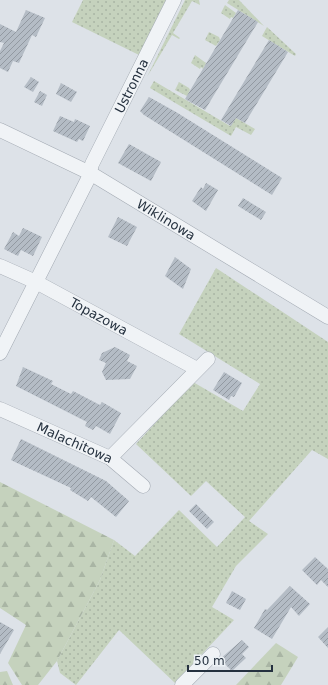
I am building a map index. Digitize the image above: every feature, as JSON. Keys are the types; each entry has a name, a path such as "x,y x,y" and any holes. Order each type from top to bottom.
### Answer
{"street":[{"name":"Ustronna","path":"0,353 88,180 92,164 174,0"},
{"name":"Wiklinowa","path":"0,130 90,172 328,317"},
{"name":"Topazowa","path":"0,266 36,282 197,369"},
{"path":"110,458 208,359"},
{"name":"Malachitowa","path":"0,409 110,458 143,486"},
{"path":"182,685 213,654"}],"green space":[{"path":"83,0 166,0 139,55 72,22"},
{"path":"185,0 199,0 200,5 192,1 173,33 180,38 179,39 172,35 147,77"},
{"path":"229,0 239,0 264,26 227,3"},
{"path":"225,5 236,13 233,18 231,17 230,19 221,13"},
{"path":"267,27 296,54 295,56 262,36"},
{"path":"209,32 219,37 220,40 216,46 205,40"},
{"path":"195,55 206,63 203,69 201,67 200,69 191,63"},
{"path":"154,81 230,126 236,118 255,129 251,135 236,127 231,136 150,88"},
{"path":"179,82 189,88 190,90 187,96 175,90"},
{"path":"216,268 328,342 328,459 312,450 249,521 268,534 236,566 212,607 234,620 175,683 119,630 76,685 60,673 57,661 100,580 114,540 135,556 179,510 217,547 245,517 206,481 191,496 136,444 193,382 243,411 260,384 179,334"},
{"path":"0,482 114,540 100,580 57,661 38,685 22,685 8,663 26,625 0,608"},
{"path":"276,643 298,657 281,685 236,685"},
{"path":"7,671 13,685 0,685 0,672"}],"building":[{"path":"26,10 45,18 36,37 32,35 19,63 13,61 8,72 0,68 0,51 4,43 0,42 0,24 16,32"},
{"path":"238,10 258,22 205,110 185,99"},
{"path":"269,40 288,52 245,123 236,118 231,126 221,120"},
{"path":"31,77 39,82 33,92 24,87"},
{"path":"61,83 77,92 71,102 56,94"},
{"path":"40,91 47,95 42,106 34,102"},
{"path":"149,97 176,112 282,178 272,195 144,115 140,111"},
{"path":"60,116 74,122 75,119 90,126 83,141 79,139 77,142 53,131"},
{"path":"129,144 161,162 151,181 118,163"},
{"path":"206,183 218,190 206,211 192,201 201,187 203,189"},
{"path":"243,198 266,212 261,220 238,206"},
{"path":"118,217 137,227 127,246 108,237"},
{"path":"23,228 42,237 33,256 21,250 18,256 4,249 13,232 19,236"},
{"path":"175,257 191,269 183,289 165,276"},
{"path":"115,347 130,355 127,361 137,366 130,379 106,380 102,372 106,363 99,360 102,353"},
{"path":"23,367 53,381 51,384 71,394 73,391 100,405 102,402 121,413 110,434 96,426 93,430 85,426 87,422 16,386"},
{"path":"224,372 242,383 234,397 231,396 229,400 213,390"},
{"path":"21,439 106,481 129,501 116,517 91,497 88,501 70,490 71,488 11,460"},
{"path":"196,504 214,522 207,529 189,511"},
{"path":"315,557 328,569 328,587 321,580 317,585 302,570"},
{"path":"290,586 310,604 299,616 291,607 272,639 254,628 265,609 267,610"},
{"path":"232,591 246,599 240,610 226,603"},
{"path":"0,622 14,630 0,654"},
{"path":"328,627 328,648 318,637"},
{"path":"242,640 249,647 242,654 246,658 232,671 220,659"}]}
